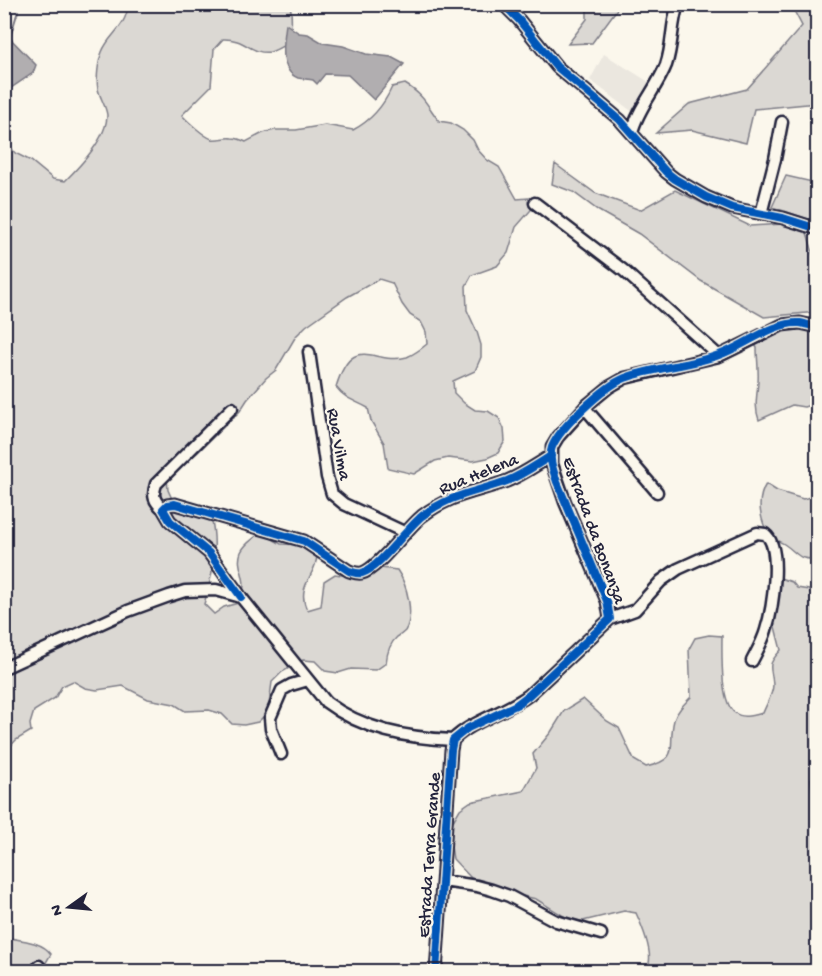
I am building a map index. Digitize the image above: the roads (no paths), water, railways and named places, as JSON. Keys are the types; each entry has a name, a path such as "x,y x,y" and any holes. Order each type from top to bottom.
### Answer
{"street":[{"path":"503,4 557,67 632,132 666,172 675,179 717,202 818,229"},
{"path":"632,132 635,120 666,65 670,52 673,18 678,4"},
{"path":"761,214 782,122"},
{"path":"535,203 623,270 719,356"},
{"name":"Estrada da Bonanza","path":"453,740 468,728 516,705 529,695 610,619 607,601 561,492 551,456 552,447 558,437 585,408 609,387 625,378 719,356 782,325 800,323 818,327"},
{"name":"Rua Vilma","path":"309,352 327,477 332,494 344,504 406,533"},
{"path":"232,408 156,484 153,497 155,502 164,509 170,521 209,553 241,597 308,680 326,702 338,712 362,724 413,738 453,740"},
{"path":"585,408 657,492"},
{"name":"Rua Helena","path":"164,509 175,504 304,542 349,571 363,573 389,552 420,518 452,498 507,481 551,456"},
{"path":"610,619 635,610 661,581 678,569 757,533 765,534 771,540 773,549 773,591 765,633 752,661"},
{"path":"4,668 128,611 169,596 202,589 216,590 241,597"},
{"path":"281,754 271,729 270,718 282,690 308,680"},
{"name":"Estrada Terra Grande","path":"436,972 453,740"},
{"path":"443,881 492,890 556,921 601,934"}],"waterway":[{"path":"9,40 18,11"}]}
